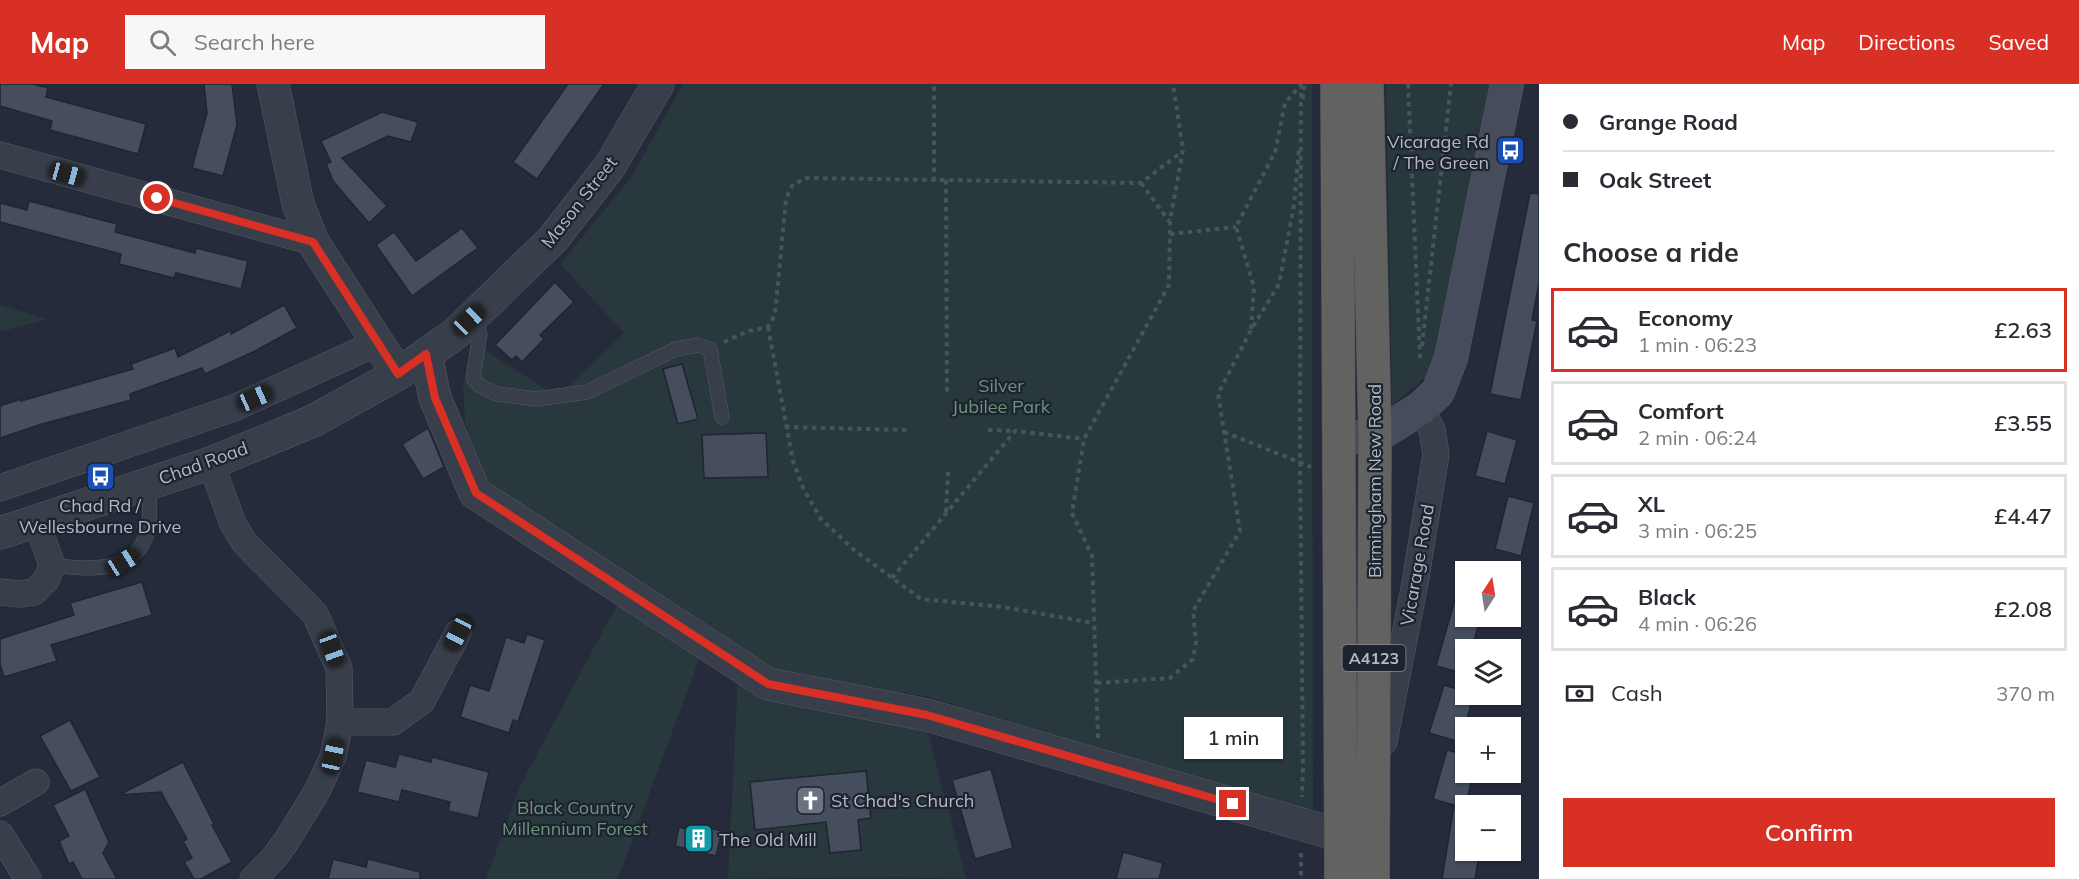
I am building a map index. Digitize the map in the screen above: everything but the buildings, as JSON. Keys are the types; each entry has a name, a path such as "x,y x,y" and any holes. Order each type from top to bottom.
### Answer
{"highway":[{"name":"Birmingham New Road","path":"1336,84 1341,879"},
{"name":"Birmingham New Road","path":"1367,84 1375,437 1373,879"}],"main road":[{"path":"1339,437 1375,437 1421,408 1438,392 1451,358 1507,84"}],"street":[{"path":"273,84 298,204 313,242 398,374"},
{"name":"Mason Street","path":"398,374 454,334 553,239 610,166 658,84"},
{"path":"0,155 313,242"},
{"path":"0,488 234,408 379,342"},
{"path":"426,354 435,398 476,493 768,684 927,715 1342,836"},
{"name":"Chad Road","path":"0,532 211,463 313,421 398,374"},
{"name":"Vicarage Road","path":"1373,795 1415,583 1436,454 1432,430 1421,408"},
{"path":"211,463 233,524 244,542 315,614 339,668 340,722 333,756 316,793 288,840 262,876"},
{"path":"0,592 19,594 34,592 47,579 52,565 36,521"},
{"path":"340,722 393,722 422,701 458,633"},
{"path":"0,803 36,782"},
{"path":"0,834 28,879"}],"lane":[{"path":"469,320 480,333 473,378 480,386 497,394 536,399 587,392 676,349 698,345 710,349 722,417"},
{"path":"52,565 87,569 106,568 136,554 148,530 149,483"}],"path":[{"path":"934,84 934,181"},
{"path":"1100,765 1092,556 1072,513 1084,439 1169,285 1170,221 1184,150 1173,84"},
{"path":"1302,84 1300,462 1302,879"},
{"path":"1251,330 1254,287 1236,227 1275,152 1285,103 1302,84"},
{"path":"1408,84 1420,367 1451,84"},
{"path":"1096,683 1170,678 1193,659 1196,642 1192,611 1240,531 1218,394 1251,330 1279,284 1294,205 1301,123"},
{"path":"1094,623 1003,607 921,599 854,550 821,519 804,489 793,461 768,327 775,315 786,199 793,184 807,178 1141,183 1184,150"},
{"path":"946,180 947,393"},
{"path":"1141,183 1170,221"},
{"path":"1170,234 1236,227"},
{"path":"710,349 748,331 768,327"},
{"path":"785,427 909,430"},
{"path":"988,430 1084,439"},
{"path":"892,578 1015,431"},
{"path":"1224,432 1339,478"},
{"path":"946,513 948,472"}],"green space":[{"name":"Silver Jubilee Park","path":"683,84 1312,84 1313,814 925,696 781,675 489,486 465,424 463,383 480,347 558,397 624,333 560,264 630,179"},
{"path":"1386,84 1492,84 1432,372 1392,405"},
{"path":"0,305 47,319 0,332"},
{"name":"Black Country Millennium Forest","path":"619,601 701,654 618,879 486,879 521,784"},
{"path":"738,676 927,728 966,879 898,877 728,879"}],"place":[{"name":"Vicarage Rd / The Green","path":"1510,151"},
{"name":"Chad Rd / Wellesbourne Drive","path":"100,476"},
{"name":"St Chad's Church","path":"810,800"},
{"name":"The Old Mill","path":"698,839"}],"route":[{"path":"157,198 313,242 398,374 426,354 435,398 476,493 768,684 927,715 1233,804"}]}
